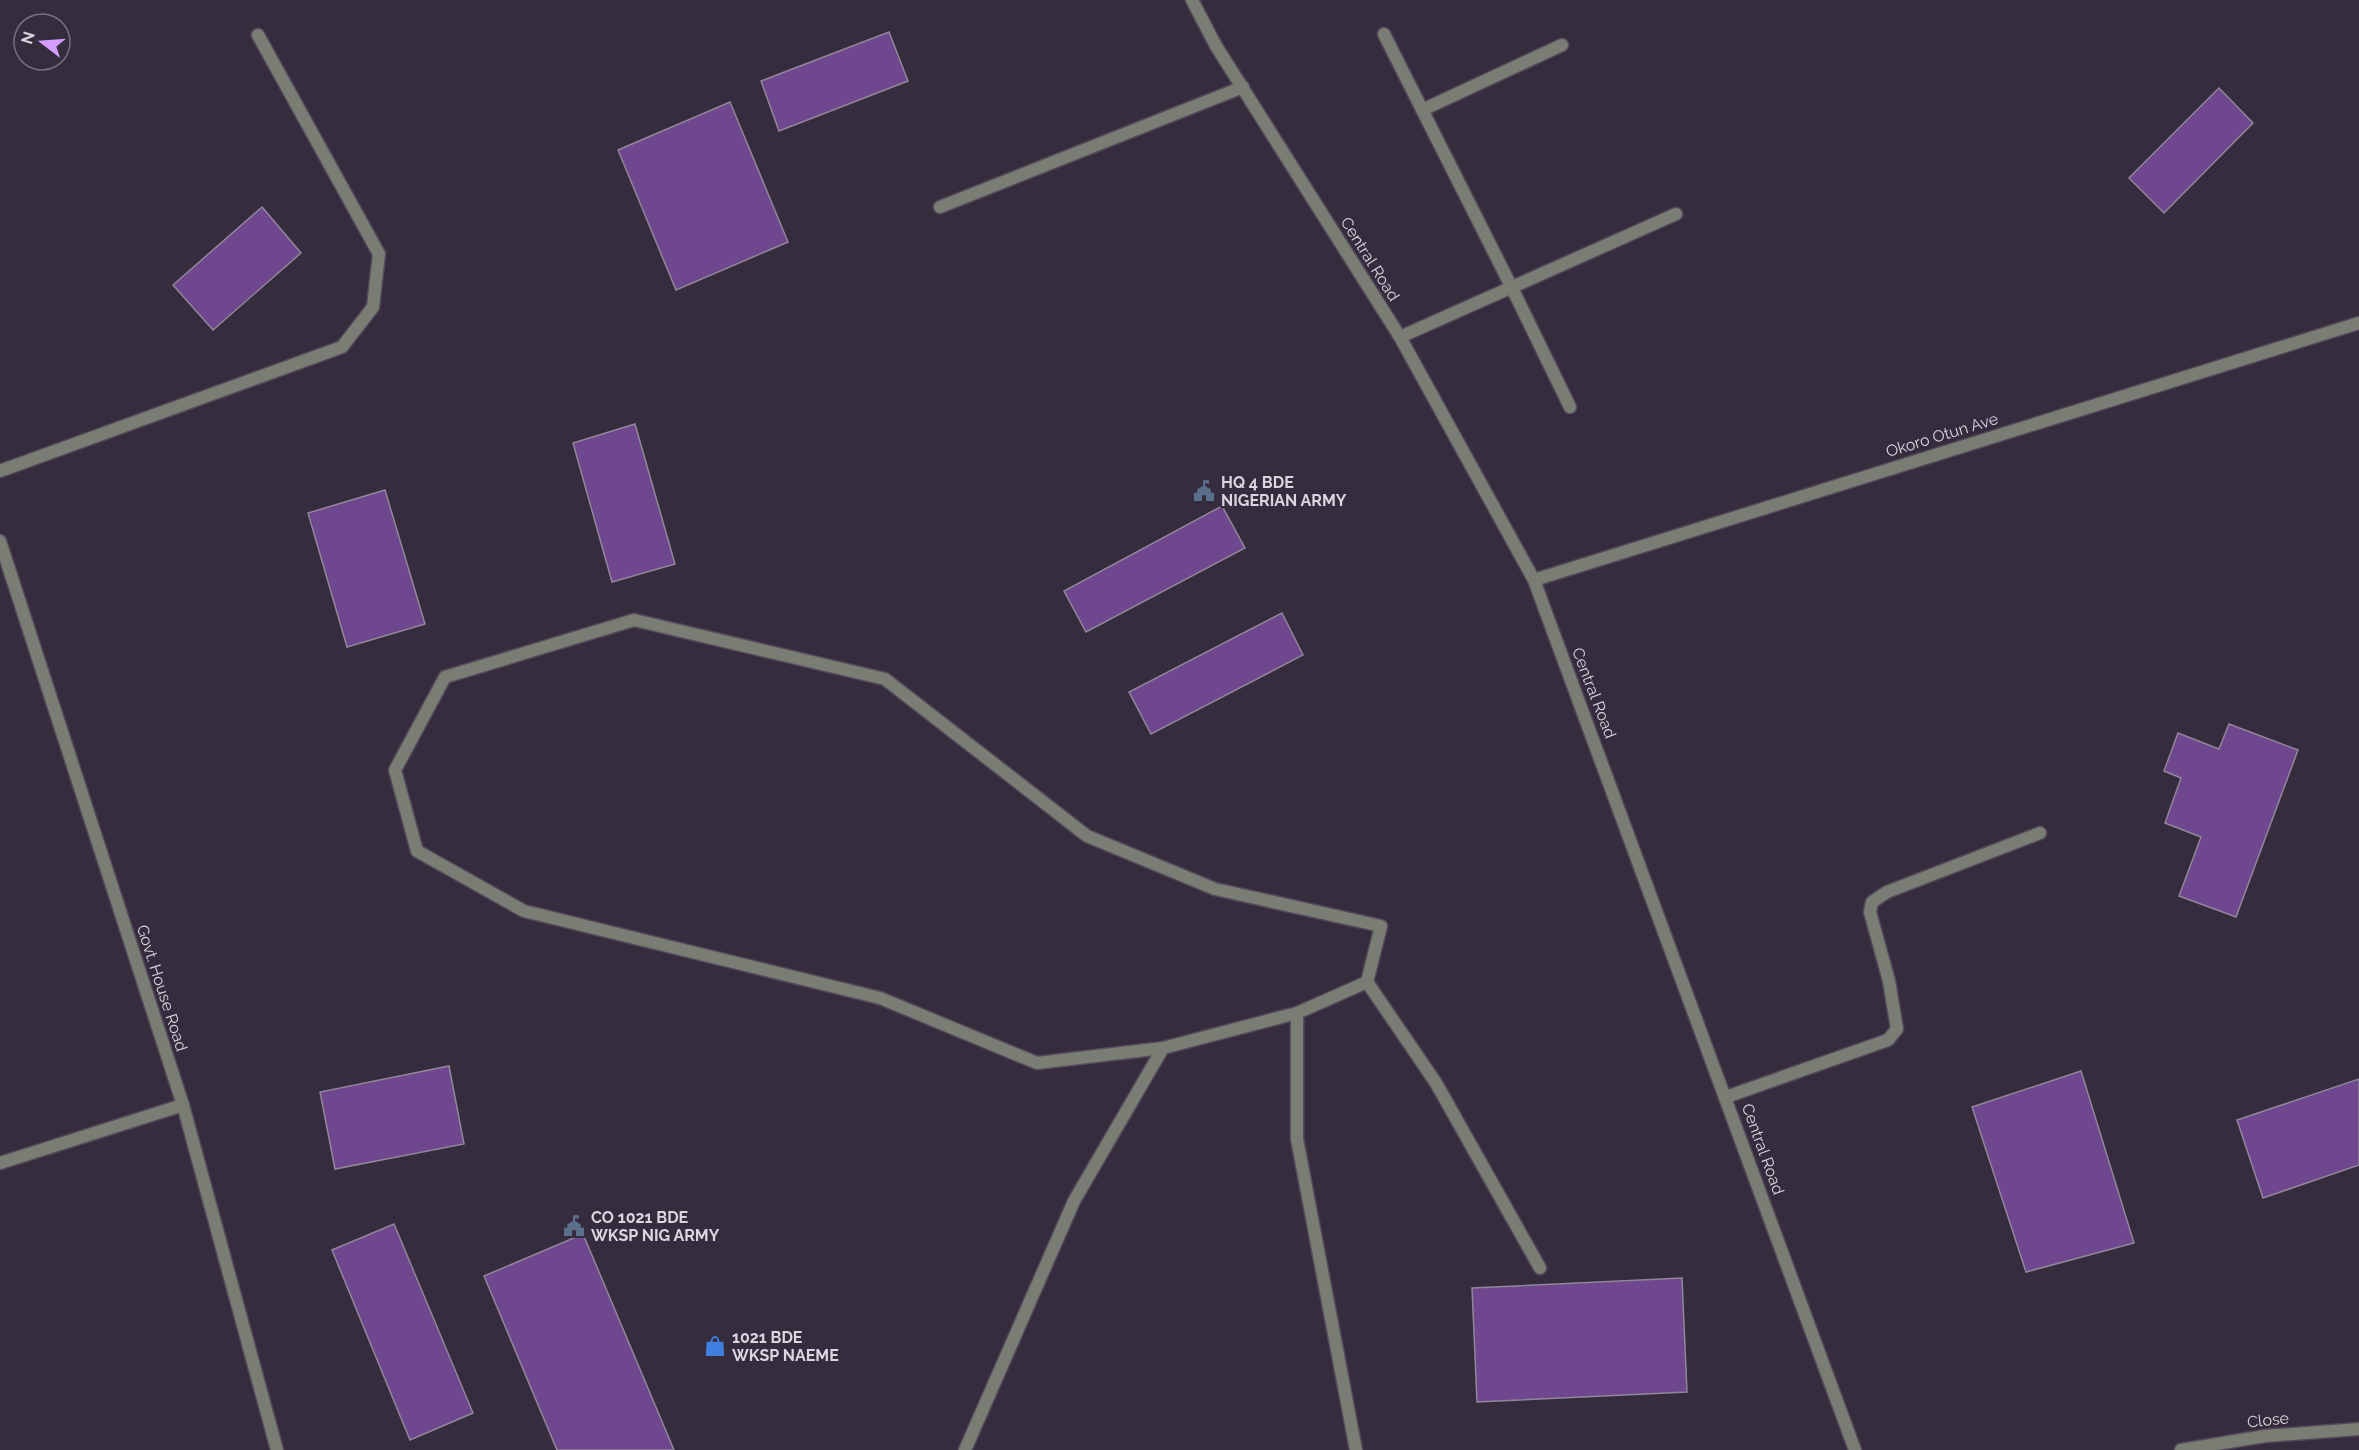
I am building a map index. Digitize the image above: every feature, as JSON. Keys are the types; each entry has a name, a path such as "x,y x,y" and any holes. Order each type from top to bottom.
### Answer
{"street":[{"name":"Central Road","path":"1192,0 1216,46 1400,337 1534,580 1855,1450"},
{"path":"0,471 342,347 373,307 379,254 258,34"},
{"path":"1384,34 1570,407"},
{"path":"1422,110 1562,45"},
{"path":"940,207 1243,87"},
{"path":"1400,337 1676,214"},
{"name":"Okoro Otun Ave","path":"1534,580 2359,323"},
{"name":"Govt. House Road","path":"0,541 183,1105 277,1450"},
{"path":"1366,982 1297,1013 1163,1048 1037,1063 880,998 524,911 417,850 395,770 445,677 634,620 885,679 1087,836 1215,889 1381,926 1366,982 1436,1083 1540,1268"},
{"path":"1726,1097 1888,1040 1897,1029 1889,981 1870,912 1872,902 1887,892 2040,834"},
{"path":"1297,1013 1297,1139 1356,1450"},
{"path":"965,1450 1074,1201 1163,1048"},
{"path":"0,1163 183,1105"},
{"name":"Close","path":"2181,1450 2265,1436 2359,1429"}],"building":[{"path":"889,32 908,81 779,131 761,81"},
{"path":"2219,88 2253,123 2164,213 2129,178"},
{"path":"730,102 788,242 676,290 618,150"},
{"path":"262,207 301,253 213,330 173,285"},
{"path":"635,424 675,564 612,582 573,443"},
{"path":"385,490 425,624 347,647 308,513"},
{"path":"1222,506 1245,548 1086,632 1064,591"},
{"path":"1282,613 1303,655 1151,734 1129,692"},
{"path":"2229,724 2298,750 2236,917 2179,896 2201,837 2165,823 2181,778 2164,771 2178,733 2219,749"},
{"path":"449,1066 464,1144 335,1169 320,1092"},
{"path":"2081,1071 2134,1243 2026,1272 1972,1107"},
{"path":"2359,1079 2359,1165 2263,1198 2237,1120"},
{"path":"394,1224 473,1413 410,1440 332,1250"},
{"path":"583,1234 674,1450 557,1450 484,1276"},
{"path":"1682,1278 1687,1392 1477,1402 1472,1288"}],"place":[{"name":"HQ 4 BDE NIGERIAN ARMY","path":"1204,491"},
{"name":"CO 1021 BDE WKSP NIG ARMY","path":"574,1226"},
{"name":"1021 BDE WKSP NAEME","path":"715,1346"}]}
